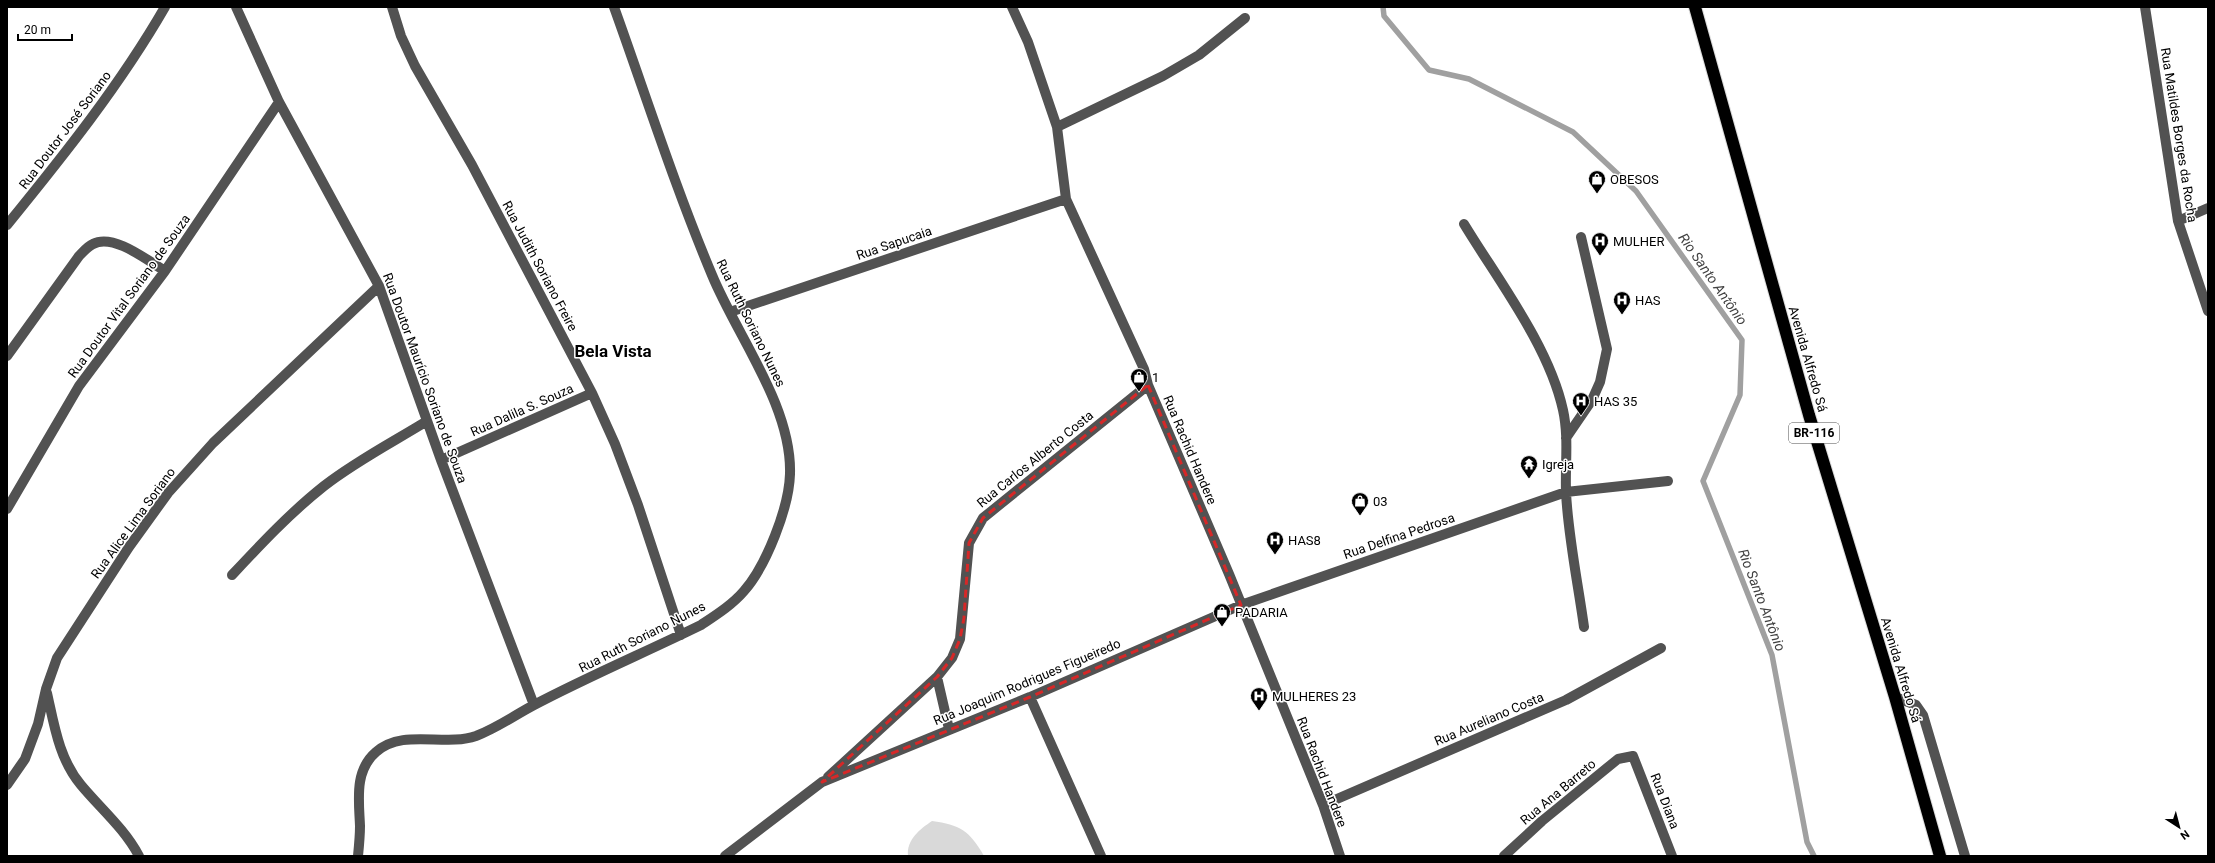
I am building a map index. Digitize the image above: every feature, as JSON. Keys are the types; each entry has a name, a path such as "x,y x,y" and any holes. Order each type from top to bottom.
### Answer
{"highway":[{"name":"Avenida Alfredo Sá","path":"1695,7 1809,415 1895,697 1940,856"}],"street":[{"name":"Rua Doutor José Soriano","path":"7,225 81,134 120,80 165,7"},
{"name":"Rua Doutor Maurício Soriano de Souza","path":"236,7 279,102 379,286 441,460 534,705"},
{"name":"Rua Judith Soriano Freire","path":"392,7 401,36 415,66 472,165 592,393 615,444 636,498 681,635"},
{"name":"Rua Ruth Soriano Nunes","path":"358,856 360,828 359,789 362,770 375,752 389,743 406,740 449,740 474,736 492,729 534,705 701,625 725,609 744,591 761,568 782,515 790,474 785,434 767,382 712,276 681,197 614,7"},
{"name":"Rua Rachid Handere","path":"1012,7 1028,42 1057,127 1066,199 1144,369 1148,385 1241,605 1323,805 1340,856"},
{"name":"Rua Matildes Borges da Rocha","path":"2145,7 2178,221 2208,311"},
{"path":"1057,127 1163,76 1199,55 1245,18"},
{"name":"Rua Doutor Vital Soriano de Souza","path":"7,509 79,386 165,271 279,102"},
{"name":"Rua Sapucaia","path":"730,312 1066,199"},
{"path":"2178,221 2208,208"},
{"path":"1464,224 1534,337 1545,359 1563,410 1566,438 1566,492 1584,627"},
{"path":"1566,438 1592,400 1600,382 1607,349 1581,237"},
{"path":"7,356 79,256 92,244 105,240 118,244 165,271"},
{"name":"Rua Alice Lima Soriano","path":"7,785 25,759 38,724 46,689 57,658 79,621 168,493 213,443 379,286"},
{"name":"Rua Carlos Alberto Costa","path":"937,677 952,658 960,639 969,543 983,518 1148,385"},
{"name":"Rua Dalila S. Souza","path":"441,460 592,393"},
{"path":"232,575 296,509 325,485 364,459 427,421"},
{"name":"Rua Delfina Pedrosa","path":"1241,605 1566,492 1668,481"},
{"name":"Rua Joaquim Rodrigues Figueiredo","path":"822,782 1030,697 1241,605"},
{"name":"Rua Aureliano Costa","path":"1323,805 1566,700 1661,648"},
{"path":"937,677 949,729"},
{"name":"Rua Joaquim Rodrigues Figueiredo","path":"725,856 822,782 937,677"},
{"path":"46,689 57,735 66,763 80,784 131,840 139,856"},
{"path":"1030,697 1101,856"},
{"path":"1895,697 1916,705 1923,715 1965,856"},
{"name":"Rua Ana Barreto","path":"1504,856 1542,822 1618,759 1633,756"},
{"name":"Rua Diana","path":"1633,756 1672,856"}],"highlighted area":[{"path":"1148,385 1241,605 1030,697 822,782 937,677 952,658 960,639 964,618 969,543 983,518"}],"shaded area":[{"path":"932,821 950,824 963,830 979,847 984,856 908,856 909,845 912,840 919,831"}],"waterway":[{"name":"Rio Santo Antônio","path":"1383,7 1384,16 1429,70 1469,79 1573,132 1636,191 1742,340 1740,395 1703,481 1772,655 1807,842 1814,856"}],"place":[{"name":"OBESOS","path":"1597,194"},
{"name":"MULHER","path":"1600,256"},
{"name":"HAS","path":"1622,315"},
{"name":"1","path":"1139,392"},
{"name":"HAS 35","path":"1581,416"},
{"name":"Igreja","path":"1529,479"},
{"name":"03","path":"1360,516"},
{"name":"HAS8","path":"1275,555"},
{"name":"PADARIA","path":"1222,627"},
{"name":"MULHERES 23","path":"1259,711"}],"district":[{"name":"Bela Vista","path":"613,351"}]}
